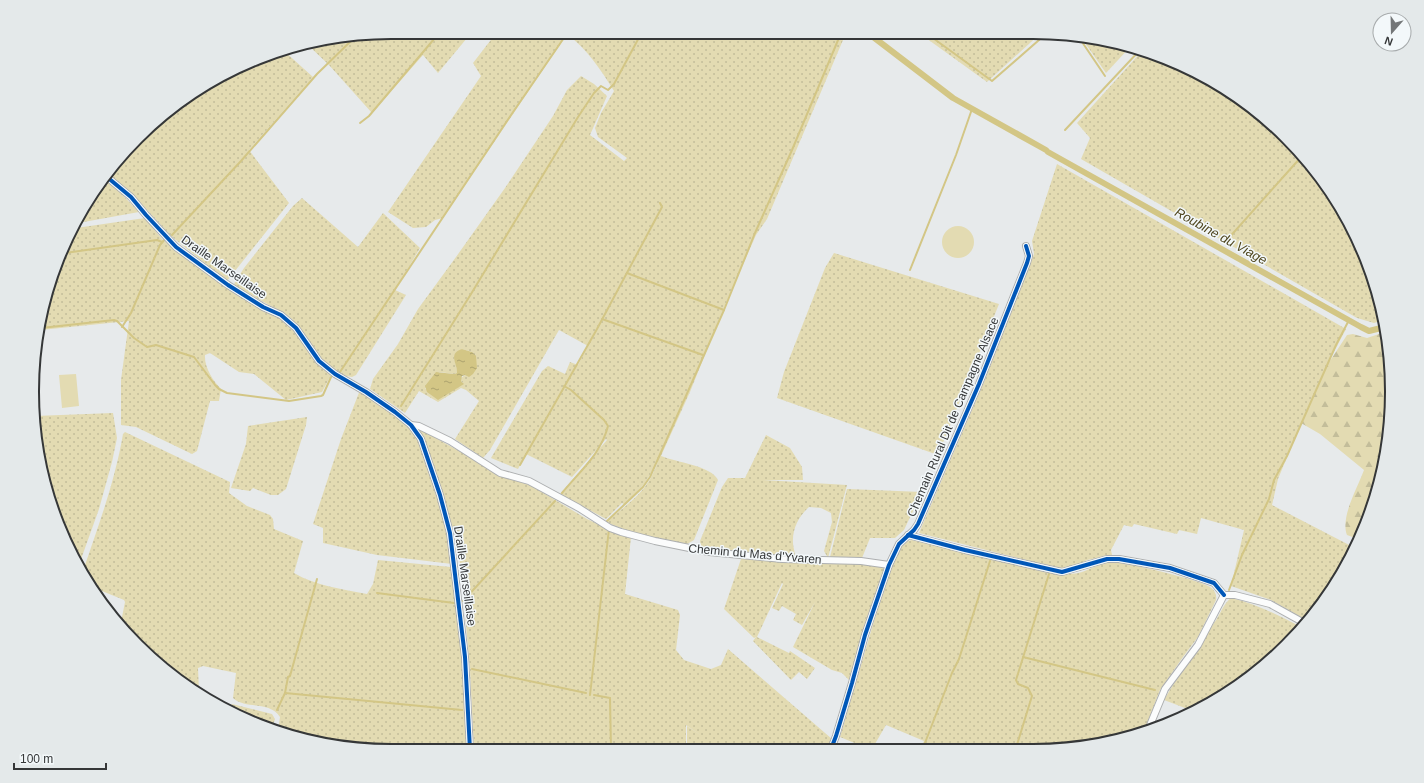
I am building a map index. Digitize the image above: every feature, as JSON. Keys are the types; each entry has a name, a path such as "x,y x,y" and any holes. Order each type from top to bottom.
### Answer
{"street":[{"name":"Draille Marseillaise","path":"111,179 132,197 146,215 176,247 228,285 263,307 281,315 296,328 319,361 335,374 366,392 395,412 410,425 421,439 440,495 450,533 465,657 470,744"},
{"name":"Chemain Rural Dit de Campagne Alsace","path":"833,744 847,701 865,635 889,565 899,544 914,530 918,524 979,384 1027,263 1029,256 1026,246"},
{"name":"Chemin du Mas d'Yvaren","path":"410,425 419,426 450,441 500,473 529,481 579,508 610,528 655,542 709,552 782,559 861,562 889,565"},
{"path":"908,535 965,550 1062,572 1107,559 1119,559 1170,568 1214,583 1224,595"},
{"path":"1224,595 1235,595 1270,604 1300,621"},
{"path":"1151,723 1164,689 1198,646 1224,595"}],"green space":[{"path":"466,39 438,73 423,55 372,113 329,65 312,48 345,42 368,40"},
{"path":"492,39 564,39 443,218 435,220 426,227 413,228 388,212 481,76 473,63"},
{"path":"573,39 843,39 767,219 756,235 722,312 690,392 661,456 709,471 718,480 694,540 687,544 646,536 606,522 637,496 643,489 654,472 658,461 645,483 625,505 622,503 606,519 560,494 607,440 606,439 572,477 526,454 518,469 491,458 542,371 548,366 565,374 570,362 578,365 588,346 559,330 490,450 483,458 455,439 479,401 466,390 461,388 438,402 419,391 405,413 370,389 373,379 398,344 418,309 505,188 553,116 567,90 581,76 594,84 607,96 590,135 624,161 627,158 598,137 595,128 601,113 614,91 599,68 581,46","holes":["462,349 472,352 465,375 461,378 463,383 425,389 439,372 457,373 454,356"]},
{"path":"927,39 1034,39 987,82"},
{"path":"1085,43 1126,52 1106,73"},
{"path":"288,55 313,77 249,150 289,203 227,281 171,236 133,195 112,177 142,142 159,126 196,98 236,75"},
{"path":"1138,55 1188,75 1228,98 1265,126 1282,142 1298,159 1326,196 1338,215 1358,257 1373,300 1378,322 1374,323 1357,318 1081,159 1090,138 1077,123"},
{"path":"1057,164 1346,329 1326,367 1307,409 1278,479 1272,505 1350,545 1326,587 1303,618 1271,600 1231,586 1244,530 1201,518 1197,534 1179,530 1177,534 1134,524 1132,527 1124,525 1111,550 1112,555 1087,560 1074,567 1062,569 919,533 984,382 1034,254 1032,241"},
{"path":"109,181 139,212 82,222"},
{"path":"302,198 358,247 383,213 420,248 395,290 406,295 356,375 352,377 335,371 320,359 292,319 236,287 234,284 244,268 293,206"},
{"path":"145,218 162,239 230,290 265,311 276,315 289,324 310,353 331,375 322,392 286,400 254,374 239,372 210,353 205,355 206,364 212,378 221,389 219,401 210,401 197,451 192,454 136,427 121,425 121,380 129,321 45,330 51,300 58,278 79,227"},
{"path":"958,226 969,231 974,242 969,253 958,258 947,253 942,242 947,231"},
{"path":"834,253 999,304 938,455 777,398 784,372 825,268"},
{"path":"1353,334 1367,338 1380,334 1384,368 1384,415 1382,438 1373,483 1353,537 1347,535 1345,528 1346,520 1351,502 1364,470 1320,434 1301,423 1326,367 1347,335"},
{"path":"76,374 79,406 62,408 59,375"},
{"path":"360,390 404,421 418,439 427,462 447,528 452,564 377,555 323,543 323,528 313,524 341,439"},
{"path":"113,413 117,438 112,462 99,509 81,559 66,526 51,483 42,438 40,416"},
{"path":"307,417 306,425 286,489 278,495 271,495 253,488 250,491 231,488 246,444 248,426"},
{"path":"421,430 510,479 530,485 587,519 610,530 631,537 625,594 678,610 680,615 676,650 684,660 711,669 721,665 728,649 832,739 830,744 687,744 687,726 702,736 686,725 686,744 474,744 470,670 461,568 454,532 419,431"},
{"path":"125,432 230,482 229,493 247,506 270,515 273,519 274,529 303,541 294,573 311,581 367,594 373,584 378,560 451,567 453,573 459,637 464,667 465,717 467,744 368,743 345,741 300,732 279,725 280,717 270,709 244,704 233,698 236,673 203,666 198,668 199,687 159,657 122,618 125,602 124,600 101,590 85,566 116,469 123,434"},
{"path":"766,435 790,448 802,467 803,480 763,480 847,485 828,558 824,551 832,522 831,513 821,508 809,507 802,514 795,528 793,545 795,556 701,548 700,541 722,487 728,478 745,478"},
{"path":"847,489 922,492 904,530 895,538 870,538 862,558 830,557"},
{"path":"912,540 1063,574 1080,573 1110,562 1134,565 1204,584 1210,587 1216,594 1216,600 1198,637 1160,690 1146,725 1124,732 1079,741 1032,744 923,744 924,741 886,725 875,744 857,744 840,737 874,621 892,567 902,545"},
{"path":"742,556 794,561 883,566 885,569 849,680 842,673 832,670 793,647 815,602 802,625 793,620 796,614 782,606 779,611 772,608 783,584 782,583 757,637 789,653 790,651 815,668 807,679 799,672 791,680 753,641 756,637 754,638 724,609"},
{"path":"1231,598 1259,607 1297,625 1265,657 1228,685 1209,697 1187,709 1164,700 1216,620 1228,600"},
{"path":"232,704 272,714 275,719 274,723 257,717 231,706"}],"water":[{"path":"462,349 472,352 476,356 477,368 469,377 465,375 462,376 461,381 464,384 438,400 427,392 425,386 436,372 457,373 454,356"}],"waterway":[{"path":"360,123 369,116 434,39"},
{"path":"340,372 563,39"},
{"path":"401,406 578,117 594,93 601,86 608,90 614,84 638,39"},
{"path":"607,521 643,487 650,477 724,310 755,233 838,39"},
{"name":"Roubine du Viage","path":"876,39 953,98 1046,150"},
{"path":"934,39 992,81 1040,39"},
{"path":"172,235 241,161 317,74 350,42"},
{"path":"1082,43 1105,76"},
{"path":"1065,130 1136,55"},
{"path":"910,270 956,155 972,109"},
{"name":"Roubine du Viage","path":"1048,152 1361,327 1369,331 1379,328"},
{"path":"1227,240 1299,160"},
{"path":"520,465 597,329 662,207 660,203"},
{"path":"122,327 131,313 160,245 165,239"},
{"path":"68,253 157,240 162,242"},
{"path":"627,273 724,310"},
{"path":"602,319 703,355"},
{"path":"45,328 114,320 117,321 134,338 147,347 156,345 194,357 215,385 227,393 289,401 323,395 331,377"},
{"path":"1229,590 1242,555 1269,499 1274,480 1287,456 1336,345 1349,320"},
{"path":"562,493 595,454 605,436 608,426 604,420 571,390 564,386"},
{"path":"463,601 555,501"},
{"path":"590,695 609,529"},
{"path":"925,744 952,673 959,659 990,561"},
{"path":"1017,744 1032,696 1028,688 1018,684 1016,680 1049,574"},
{"path":"277,710 285,693 288,677 290,676 317,579"},
{"path":"377,593 454,603"},
{"path":"1023,657 1155,690"},
{"path":"472,669 586,693"},
{"path":"285,693 462,710"},
{"path":"594,695 610,698 611,744"}],"cycle path":[{"path":"110,180 131,197 176,247 228,285 263,307 281,315 296,328 319,361 335,374 366,392 395,412 411,425 421,439 440,495 450,533 465,657 470,744"},
{"path":"833,744 865,635 889,565 899,544 914,530 918,524 979,384 1027,263 1029,256 1026,246"},
{"path":"908,535 965,550 1062,572 1107,559 1119,559 1170,568 1214,583 1224,595"}]}
